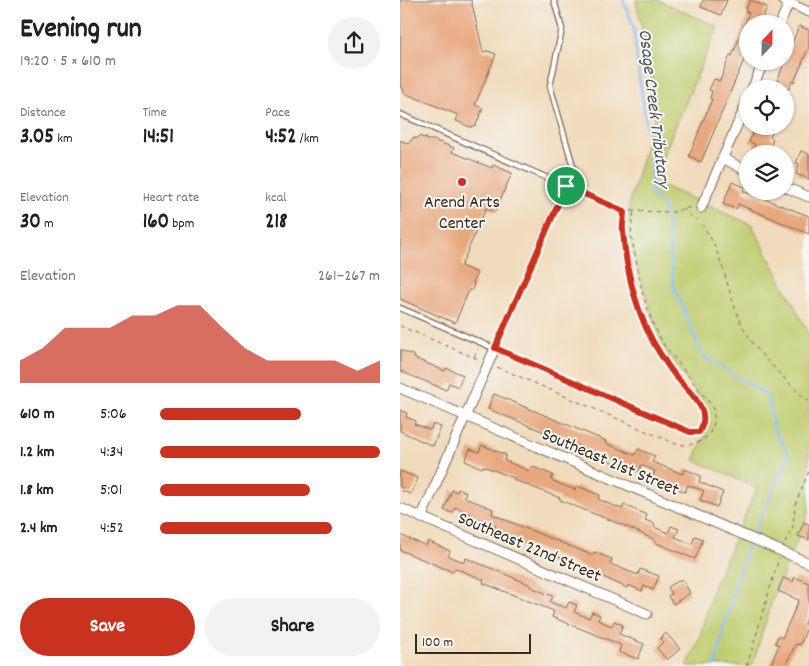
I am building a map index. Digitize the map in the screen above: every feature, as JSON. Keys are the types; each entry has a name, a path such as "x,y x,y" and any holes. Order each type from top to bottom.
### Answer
{"street":[{"path":"783,15 787,1 809,12"},
{"path":"702,208 739,121"},
{"path":"723,158 739,167"},
{"path":"794,191 809,197"},
{"path":"421,518 495,348"},
{"name":"Southeast 21st Street","path":"400,388 809,564"},
{"name":"Southeast 22nd Street","path":"400,508 647,614"}],"lane":[{"path":"495,348 573,166 550,86 562,29 554,0"},
{"path":"400,114 624,212 622,229 640,313 653,342 673,374 698,401 703,413 703,425 699,432 690,432 400,308"}],"path":[{"path":"494,366 676,444 687,446 698,443 707,437 714,423 712,406 669,352 652,322 631,234 634,210 677,212 683,208 689,216 705,229 717,254 739,320 751,340 771,364 801,395 809,400"},
{"path":"400,326 483,361"},
{"path":"474,357 479,348"},
{"path":"784,546 793,526 795,506 809,471"},
{"path":"747,666 778,560"}],"green space":[{"path":"636,0 658,0 718,27 652,181 752,225 809,334 809,512 773,598 752,666 687,666 699,639 714,585 757,488 694,460 709,427 709,410 661,344 629,240 629,204 656,112 651,69"}],"building":[{"path":"400,0 471,0 483,52 488,51 496,54 475,105 483,108 476,125 470,127 456,121 458,115 404,93 403,88 400,87"},
{"path":"703,0 727,0 721,15 701,7"},
{"path":"750,0 767,7 764,15 748,15 749,13 745,11"},
{"path":"799,26 809,30 809,47 794,82 794,80 778,80 782,70 794,70 794,39"},
{"path":"739,38 740,70 701,162 689,156 712,99 710,98 712,91 709,90 714,79 720,81 730,55 732,56"},
{"path":"752,135 771,135 770,137 773,139 771,145 755,145 749,142"},
{"path":"421,136 422,138 426,137 427,140 434,140 454,148 452,152 492,168 493,165 512,173 495,212 486,208 461,266 477,273 473,287 471,291 469,290 455,323 400,299 400,140 408,144 414,137 415,139"},
{"path":"801,151 809,154 809,179 796,174 799,164 796,163"},
{"path":"732,182 739,185 739,200 767,200 809,216 809,234 738,204 736,209 723,204"},
{"path":"400,350 445,371 446,368 463,375 458,387 449,383 446,390 400,371"},
{"path":"494,394 635,455 638,449 655,456 652,462 683,474 685,469 701,476 699,482 723,492 717,507 700,500 704,491 688,485 685,492 652,478 655,471 641,465 639,472 623,467 605,459 606,457 488,409"},
{"path":"400,410 407,413 406,417 416,421 414,424 430,430 433,424 441,427 433,446 400,431"},
{"path":"482,445 506,455 504,460 529,471 531,466 553,475 551,480 560,484 575,490 577,486 600,495 598,499 607,503 622,509 624,505 647,515 645,520 655,524 654,527 668,533 671,526 679,529 675,537 692,544 695,536 703,539 695,559 654,542 655,540 632,529 514,480 514,478 465,461 470,449 479,452"},
{"path":"400,471 418,478 411,494 402,491 403,488 400,487"},
{"path":"458,489 466,492 464,496 468,499 493,509 492,514 515,524 592,555 594,552 612,559 610,564 638,575 640,569 659,576 653,590 644,586 642,591 628,585 627,588 564,559 494,531 496,526 478,518 476,523 468,519 471,514 455,507 453,513 444,510 452,490 457,492"},
{"path":"804,522 809,524 809,540 798,536"},
{"path":"400,535 426,546 428,541 450,551 448,556 464,562 466,558 531,585 530,587 553,596 550,602 566,608 569,602 577,605 574,612 589,618 592,612 600,615 598,620 612,626 614,621 623,625 619,634 644,644 638,659 619,652 621,645 552,617 554,611 483,583 484,580 455,568 453,572 400,550"},
{"path":"795,577 809,583 809,613 804,624 808,625 800,645 796,644 785,666 770,666 779,645 775,643 778,636 782,638 799,600 778,591 783,578 793,582"},
{"path":"682,579 690,593 673,604 668,596 672,594 668,587"},
{"path":"666,633 680,649 667,660 657,648 663,642 660,639"}],"waterway":[{"name":"Osage Creek Tributary","path":"623,0 634,28 650,149 652,196 662,204 667,224 674,287 703,356 768,396 774,430 789,454 745,553 715,666"}],"place":[{"name":"Arend Arts Center","path":"462,182"}],"route":[{"path":"566,186 624,212 622,229 640,313 653,342 673,374 698,401 703,413 703,425 699,432 690,432 495,348 566,186"}]}
